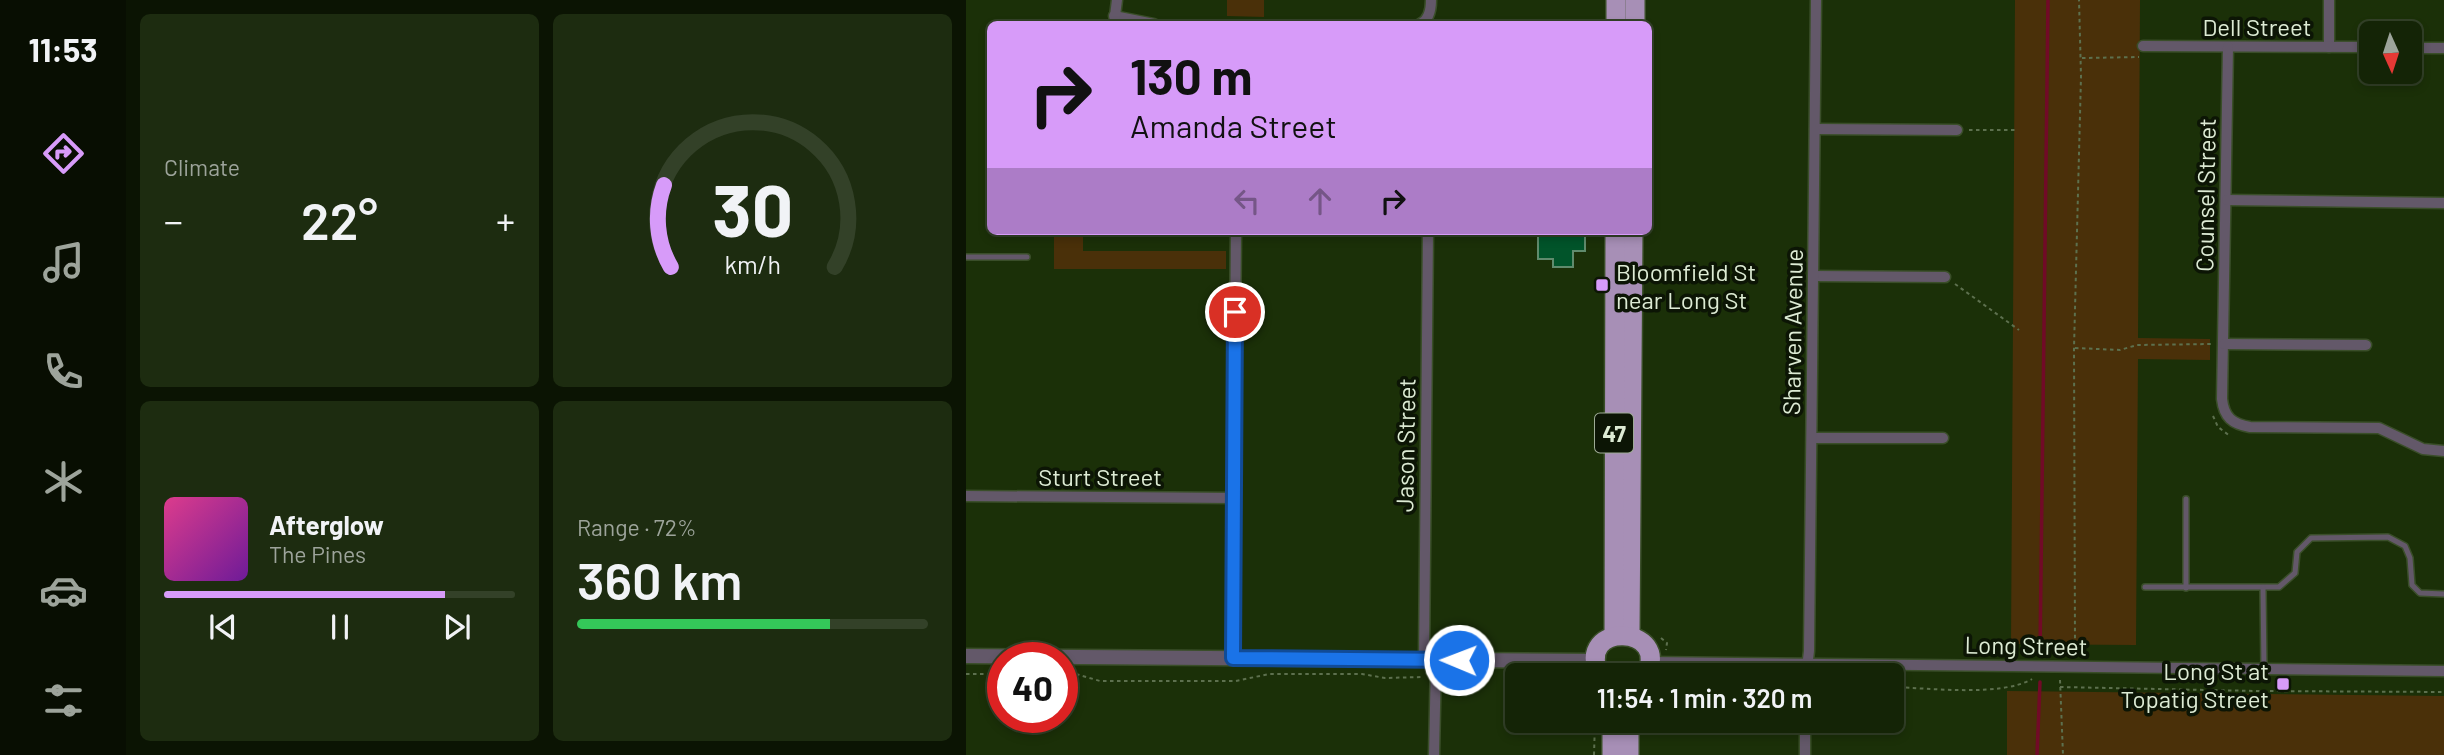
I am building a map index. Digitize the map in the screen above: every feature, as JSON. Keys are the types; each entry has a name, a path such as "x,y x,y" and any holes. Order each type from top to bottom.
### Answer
{"highway":[{"path":"1616,0 1616,21"},
{"path":"1635,0 1635,21"},
{"name":"47","path":"1615,235 1622,635"},
{"name":"47","path":"1622,635 1633,235"},
{"path":"1599,663 1601,645 1622,635 1644,645 1646,663"},
{"path":"1612,733 1612,755"},
{"path":"1629,733 1629,755"}],"street":[{"path":"1114,20 1117,0"},
{"path":"1425,21 1431,9 1431,0"},
{"name":"Sharven Avenue","path":"1807,663 1816,0"},
{"path":"2329,0 2329,47"},
{"name":"Dell Street","path":"2143,46 2359,47"},
{"name":"Counsel Street","path":"2228,47 2224,344 2224,408 2228,418 2238,425 2379,428 2423,449 2444,452"},
{"path":"2422,48 2444,48"},
{"path":"1815,129 1957,130"},
{"path":"2227,200 2444,203"},
{"path":"1233,658 1236,235"},
{"name":"Jason Street","path":"1428,235 1430,659 1436,677 1434,755"},
{"path":"1813,276 1945,277"},
{"path":"2224,344 2366,345"},
{"path":"1812,438 1943,438"},
{"name":"Sturt Street","path":"966,496 1234,498"},
{"path":"966,656 1430,659 1505,663"},
{"name":"Long Street","path":"1904,670 2444,671"},
{"path":"1805,733 1805,755"}],"lane":[{"path":"966,257 1027,257"},
{"path":"2186,499 2186,587"},
{"path":"2145,587 2279,587 2295,573 2297,552 2311,538 2388,537 2404,546 2410,558 2412,585 2420,593 2444,594"},
{"path":"2263,588 2264,670"}],"path":[{"path":"2060,658 2075,643 2074,348 2079,0"},
{"path":"2080,58 2140,57 2143,46"},
{"path":"1957,130 2014,130"},
{"path":"1945,277 2019,330"},
{"path":"2074,348 2120,350 2137,345 2224,344"},
{"path":"966,674 987,674"},
{"path":"1078,675 1100,681 1236,681 1269,674 1362,674 1385,678 1476,674"},
{"path":"1904,687 2002,688 2021,685 2033,678"},
{"path":"2060,678 2063,755"},
{"path":"2060,687 2444,692"},
{"path":"1594,755 1595,733"}],"shaded area":[{"path":"1227,0 1264,0 1264,17 1227,16"},
{"path":"2015,0 2140,0 2138,338 2210,339 2210,360 2138,359 2136,645 2011,644"},
{"path":"1054,235 1083,235 1083,251 1226,251 1226,269 1054,269"},
{"path":"2007,691 2444,696 2444,755 2007,755"}],"building":[{"path":"1538,236 1585,236 1585,251 1573,251 1573,267 1553,267 1553,259 1538,259"}],"waterway":[{"path":"2040,655 2048,0"},
{"path":"2037,755 2040,682"}],"place":[{"name":"Bloomfield St near Long St","path":"1602,285"},
{"name":"Long St at Topatig Street","path":"2283,684"}],"route":[{"path":"1235,312 1233,658 1459,660"}]}
